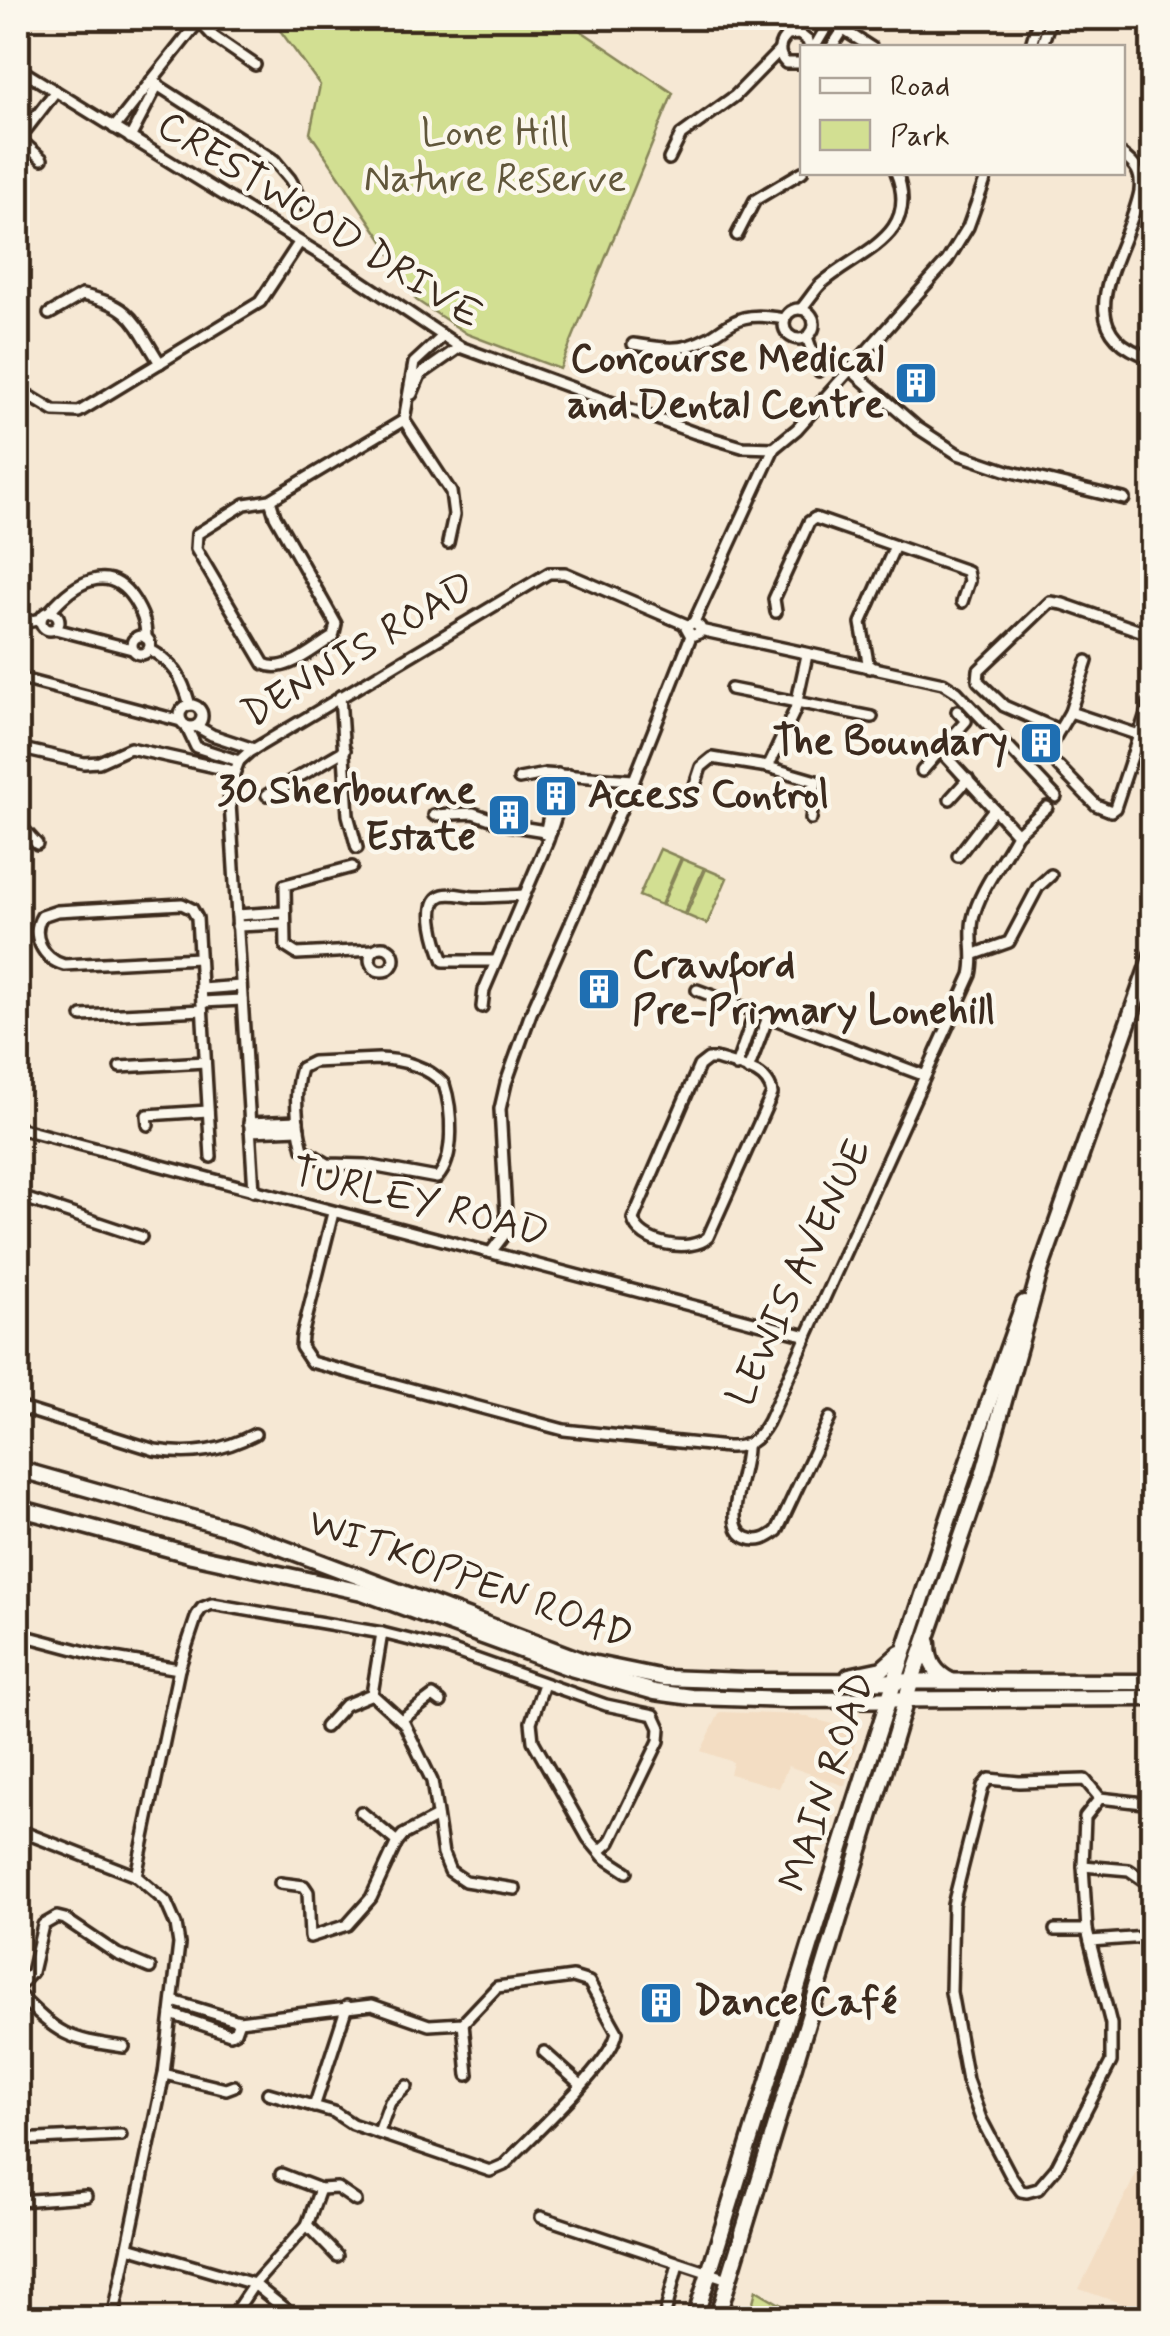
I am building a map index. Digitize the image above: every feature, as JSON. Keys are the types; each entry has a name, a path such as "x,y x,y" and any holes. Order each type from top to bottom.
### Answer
{"main road":[{"name":"MAIN ROAD","path":"717,2318 911,1683 983,1476 1040,1271 1152,955"},
{"name":"MAIN ROAD","path":"695,2318 904,1648 1025,1299 1040,1271"},
{"name":"WITKOPPEN ROAD","path":"18,1469 234,1530 600,1667 664,1678 1152,1682"},
{"name":"WITKOPPEN ROAD","path":"18,1508 192,1554 362,1592 633,1688 727,1699 1152,1698"},
{"path":"929,1632 932,1664 938,1674 954,1682"},
{"path":"819,1682 882,1669 892,1664 904,1648"}],"street":[{"path":"1031,45 1039,18"},
{"path":"1043,45 1051,18"},
{"path":"114,128 156,80 198,19 214,37 256,65"},
{"path":"814,45 828,19 867,45"},
{"path":"833,45 843,30"},
{"path":"668,159 681,135 735,96 779,51 783,39 793,34 804,37 810,45"},
{"path":"779,51 786,62 800,63"},
{"name":"CRESTWOOD DRIVE","path":"18,68 371,287 441,338 695,433 742,447 774,448"},
{"path":"130,138 156,80"},
{"path":"156,80 274,160 309,212"},
{"path":"42,159 18,139 55,92"},
{"path":"1125,158 1136,166 1141,184 1104,300 1104,320 1109,333 1121,343 1152,358"},
{"path":"737,234 754,200 800,173"},
{"path":"806,336 791,337 784,329 784,318 801,309 823,282 887,237 897,220 902,199 897,175"},
{"path":"491,1252 506,1231 500,1109 506,1083 531,1013 634,780 693,628 774,448 797,429 947,262 968,228 987,175"},
{"path":"18,389 54,411 74,413 260,302 299,242"},
{"path":"49,314 82,295 110,301 130,316 160,363"},
{"path":"801,309 810,314 814,323 806,336"},
{"path":"632,344 686,347 746,316 784,318"},
{"path":"806,336 819,372"},
{"path":"441,338 414,363 404,420 451,492 454,515 448,543"},
{"path":"406,406 420,376 460,347"},
{"path":"851,370 918,428 958,454 1008,471 1124,499"},
{"path":"270,500 336,624 333,637 275,668 264,664 195,544 196,534 245,504 270,500 404,420"},
{"path":"776,612 774,599 812,519 967,571 969,582 962,602"},
{"path":"869,668 861,623 895,546"},
{"name":"DENNIS ROAD","path":"254,1191 229,787 233,771 254,749 549,573 565,573 693,628 933,680 950,687 1056,796"},
{"path":"18,624 41,619 61,598 88,580 112,580 126,588 141,611 149,649 170,661 179,673 190,705"},
{"path":"1048,742 996,700 978,681 979,670 1050,602 1152,635"},
{"path":"50,611 60,618 55,629"},
{"path":"41,619 46,629 142,654 149,649"},
{"path":"132,650 134,638 146,638"},
{"path":"768,768 798,702 808,655"},
{"path":"1025,764 1070,712 1087,661"},
{"path":"18,678 188,724 254,749"},
{"path":"732,689 872,716"},
{"path":"1058,766 1096,805 1111,811 1152,694"},
{"path":"340,696 348,814 357,848"},
{"path":"188,724 202,720 197,706 181,710 196,747 239,761"},
{"path":"922,770 966,720 957,711"},
{"path":"1070,712 1139,735"},
{"path":"212,754 220,737"},
{"path":"18,748 84,763 100,762 130,748 233,771"},
{"path":"267,795 345,750"},
{"path":"940,750 1017,834"},
{"path":"692,794 701,767 708,760 719,758 768,768 816,781 811,819"},
{"path":"519,779 536,774 634,780"},
{"path":"482,1007 484,990 548,834 564,775"},
{"path":"950,799 968,779"},
{"name":"LEWIS AVENUE","path":"333,1213 302,1336 301,1347 310,1362 588,1434 746,1447 765,1428 972,975 972,919 983,893 1017,834 1046,808"},
{"path":"958,856 994,809"},
{"path":"434,815 473,813 548,834"},
{"path":"18,823 37,844"},
{"path":"352,867 288,882 283,890 286,947 297,954 374,950"},
{"path":"975,954 1009,942 1038,887 1051,875"},
{"path":"496,962 444,961 433,918 434,901 448,894 524,895"},
{"path":"199,958 64,965 48,956 36,927 42,916 57,911 187,905 197,918 210,1157"},
{"path":"237,920 284,912"},
{"path":"237,920 284,924"},
{"path":"201,989 241,986"},
{"path":"697,990 924,1075"},
{"path":"82,1016 242,1000"},
{"path":"736,1066 756,1012"},
{"path":"748,1070 768,1017"},
{"path":"712,1059 736,1066 766,1078 771,1098 708,1237 689,1247 643,1236 635,1227 634,1215 698,1066 712,1059"},
{"path":"398,1060 432,1074 444,1084 449,1140 446,1164 442,1174 431,1178 366,1165 328,1164 304,1150 298,1125 298,1074 308,1064 398,1060"},
{"path":"120,1066 205,1062"},
{"path":"148,1124 148,1115 208,1111"},
{"path":"250,1127 298,1125"},
{"name":"TURLEY ROAD","path":"18,1128 808,1336"},
{"path":"18,1196 141,1237"},
{"path":"18,1406 176,1454 214,1451 255,1434"},
{"path":"746,1447 733,1521 741,1535 762,1540 776,1530 830,1418"},
{"path":"136,1876 179,1670 196,1615 206,1606 218,1604 382,1633 450,1650 606,1705 649,1712 660,1723 659,1741 610,1842 600,1851"},
{"path":"372,1694 382,1633"},
{"path":"18,1634 97,1655 179,1670"},
{"path":"544,1684 531,1722 532,1736 588,1838 608,1861 627,1872"},
{"path":"372,1694 401,1720 432,1782 443,1854 455,1876 516,1889"},
{"path":"326,1727 344,1706 372,1694"},
{"path":"401,1720 434,1695 440,1702"},
{"path":"1100,1798 1085,1818 1083,1866 1088,1935 1109,2014 1110,2062 1056,2168 1038,2188 1022,2190 981,2118 968,2080 951,1992 953,1905 983,1786 988,1779 1086,1780 1100,1798 1152,1804"},
{"path":"361,1812 397,1842"},
{"path":"280,1883 304,1886 308,1892 310,1937 347,1925 371,1898 397,1842 437,1817"},
{"path":"18,1830 136,1876 166,1902 176,1925 179,1944 164,2074 113,2318"},
{"path":"1083,1866 1130,1870 1152,1886"},
{"path":"124,2048 64,2036 51,2028 18,1990 32,1972 43,1925 57,1917 65,1918 117,1954 150,1968"},
{"path":"1055,1930 1146,1938"},
{"path":"173,2001 239,2021 347,2006 376,2006 429,2024 463,2023 497,1987 554,1978 586,1980 618,2032 614,2045 580,2085 504,2164 490,2170 268,2094"},
{"path":"314,2107 347,2006"},
{"path":"171,2014 230,2034 239,2021"},
{"path":"463,2023 468,2075"},
{"path":"544,2052 580,2085"},
{"path":"164,2074 221,2088 234,2086"},
{"path":"379,2132 390,2102 406,2086"},
{"path":"18,2140 121,2136"},
{"path":"281,2174 320,2189 336,2188 356,2201"},
{"path":"230,2318 254,2284 308,2225 320,2189"},
{"path":"18,2201 86,2196"},
{"path":"541,2217 728,2279"},
{"path":"308,2225 337,2256"},
{"path":"128,2247 254,2284 292,2314"},
{"path":"664,2318 678,2264"}],"shaded area":[{"path":"720,1712 800,1715 858,1731 845,1786 788,1766 779,1788 730,1774 733,1762 701,1751"},
{"path":"1152,2142 1152,2314 1079,2289"}],"green space":[{"name":"Lone Hill Nature Reserve","path":"271,18 562,18 673,93 560,369 467,334 416,300 383,241 310,133 320,85"},
{"path":"660,849 681,858 661,905 639,896"},
{"path":"682,859 704,868 684,914 662,905"},
{"path":"706,869 727,878 707,924 686,915"},
{"path":"756,2290 804,2318 749,2318"}],"place":[{"name":"Concourse Medical and Dental Centre","path":"916,383"},
{"name":"The Boundary","path":"1041,743"},
{"name":"Access Control","path":"556,796"},
{"name":"30 Sherbourne Estate","path":"509,815"},
{"name":"Crawford Pre-Primary Lonehill","path":"599,989"},
{"name":"Dance Café","path":"661,2003"}]}
